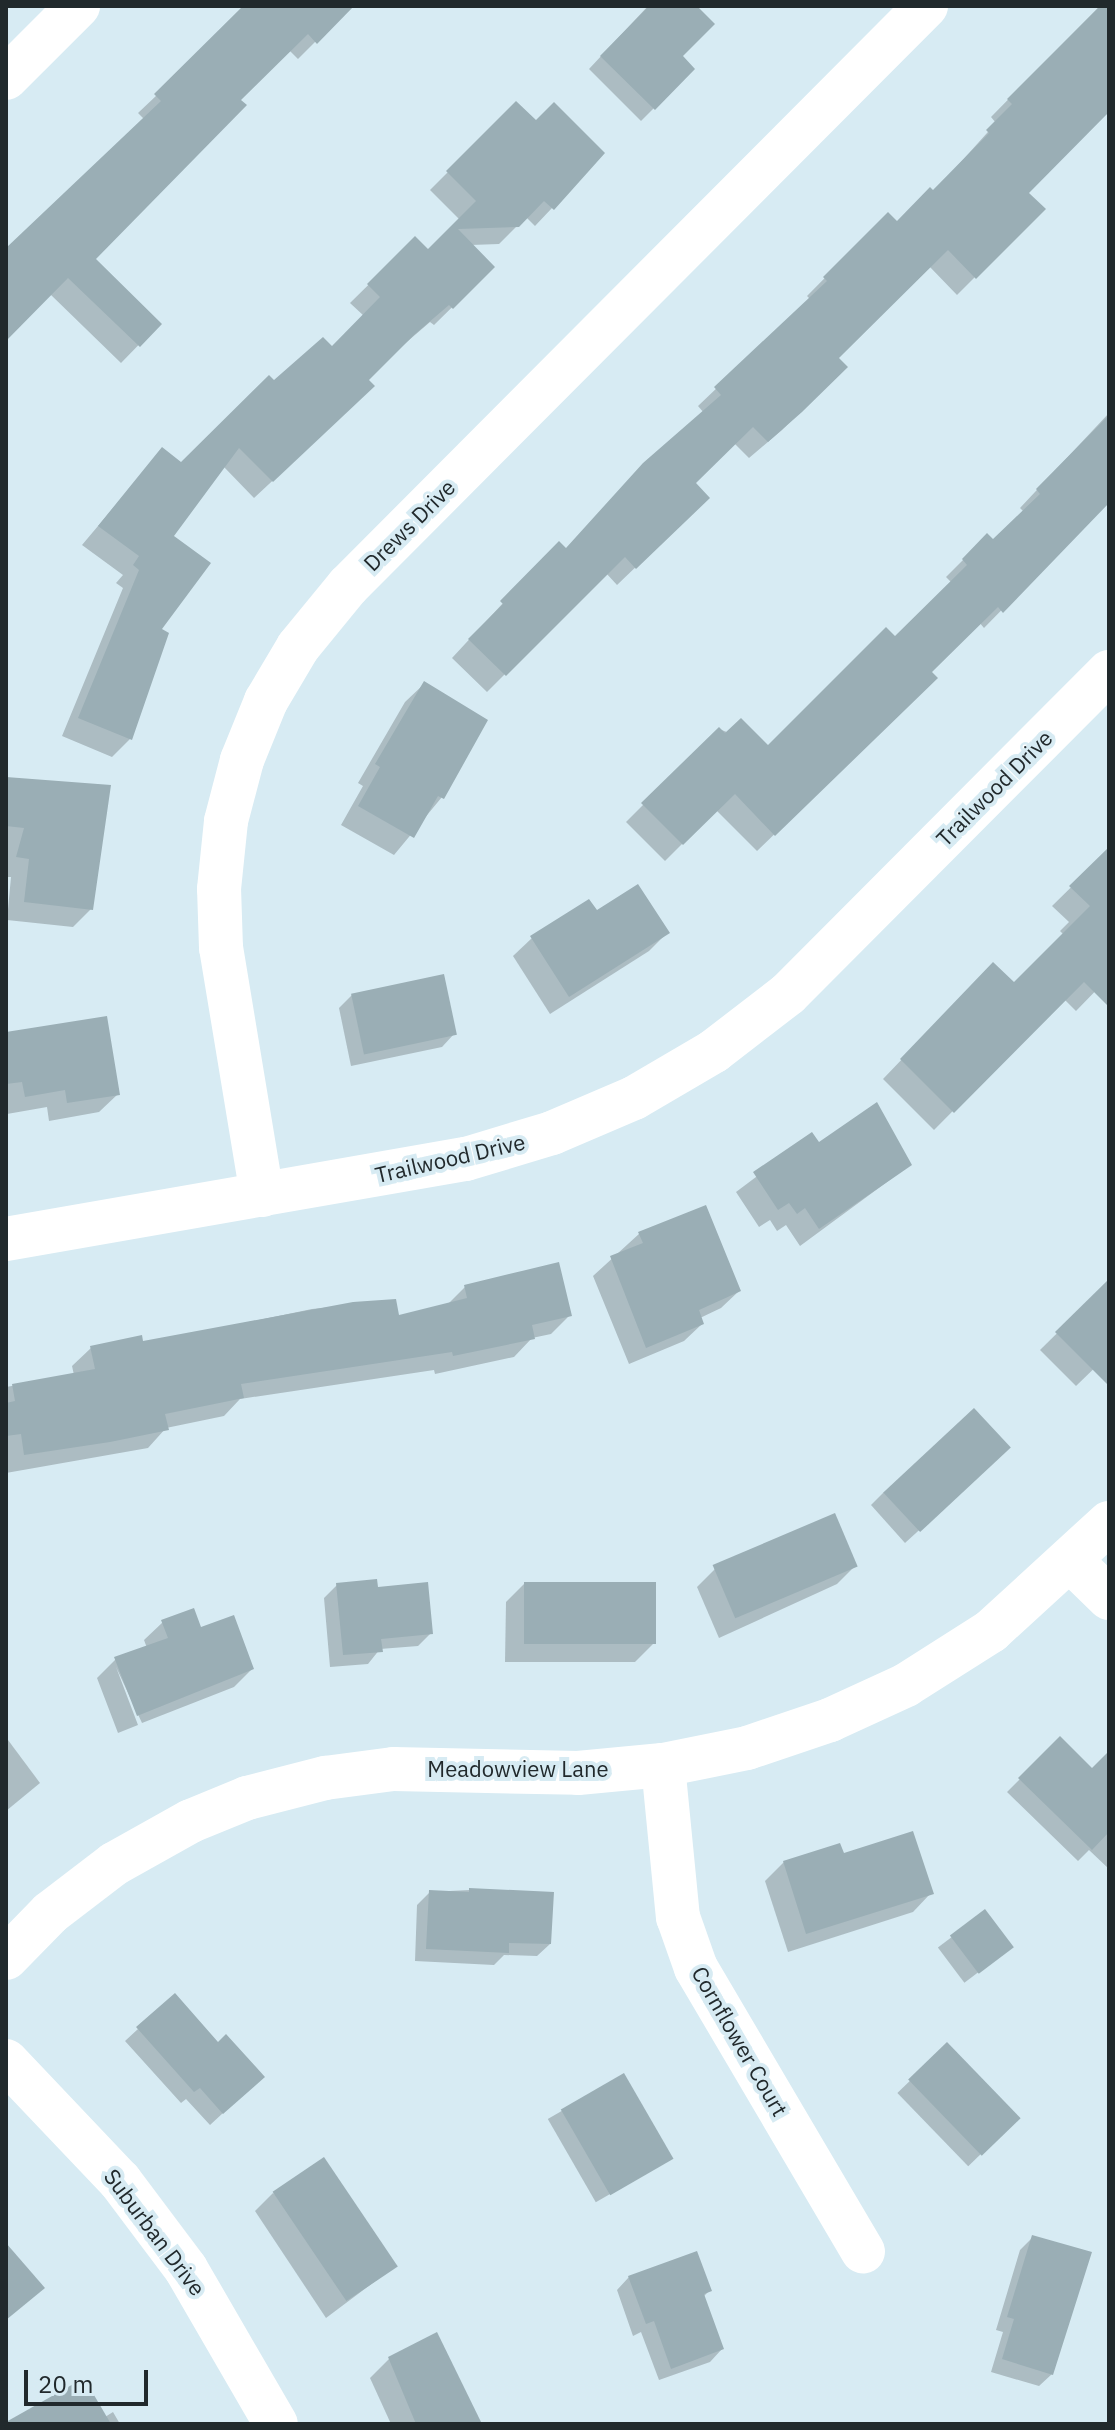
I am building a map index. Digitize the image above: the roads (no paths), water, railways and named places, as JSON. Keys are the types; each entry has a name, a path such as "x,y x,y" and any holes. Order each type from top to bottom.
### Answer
{"street":[{"path":"6,78 78,6"},
{"name":"Drews Drive","path":"262,1195 221,948 219,889 226,821 242,760 266,701 298,647 348,586 926,6"},
{"name":"Trailwood Drive","path":"6,1239 466,1159 552,1133 634,1098 714,1051 788,994 1109,672"},
{"name":"Meadowview Lane","path":"6,1958 50,1913 114,1864 191,1821 247,1798 325,1778 393,1769 578,1773 663,1765 761,1744 830,1720 906,1685 991,1631 1109,1523"},
{"path":"1071,1561 1109,1598"},
{"name":"Cornflower Court","path":"663,1765 678,1917 696,1968 863,2251"},
{"name":"Suburban Drive","path":"6,2061 120,2181 186,2269 276,2424"}]}
